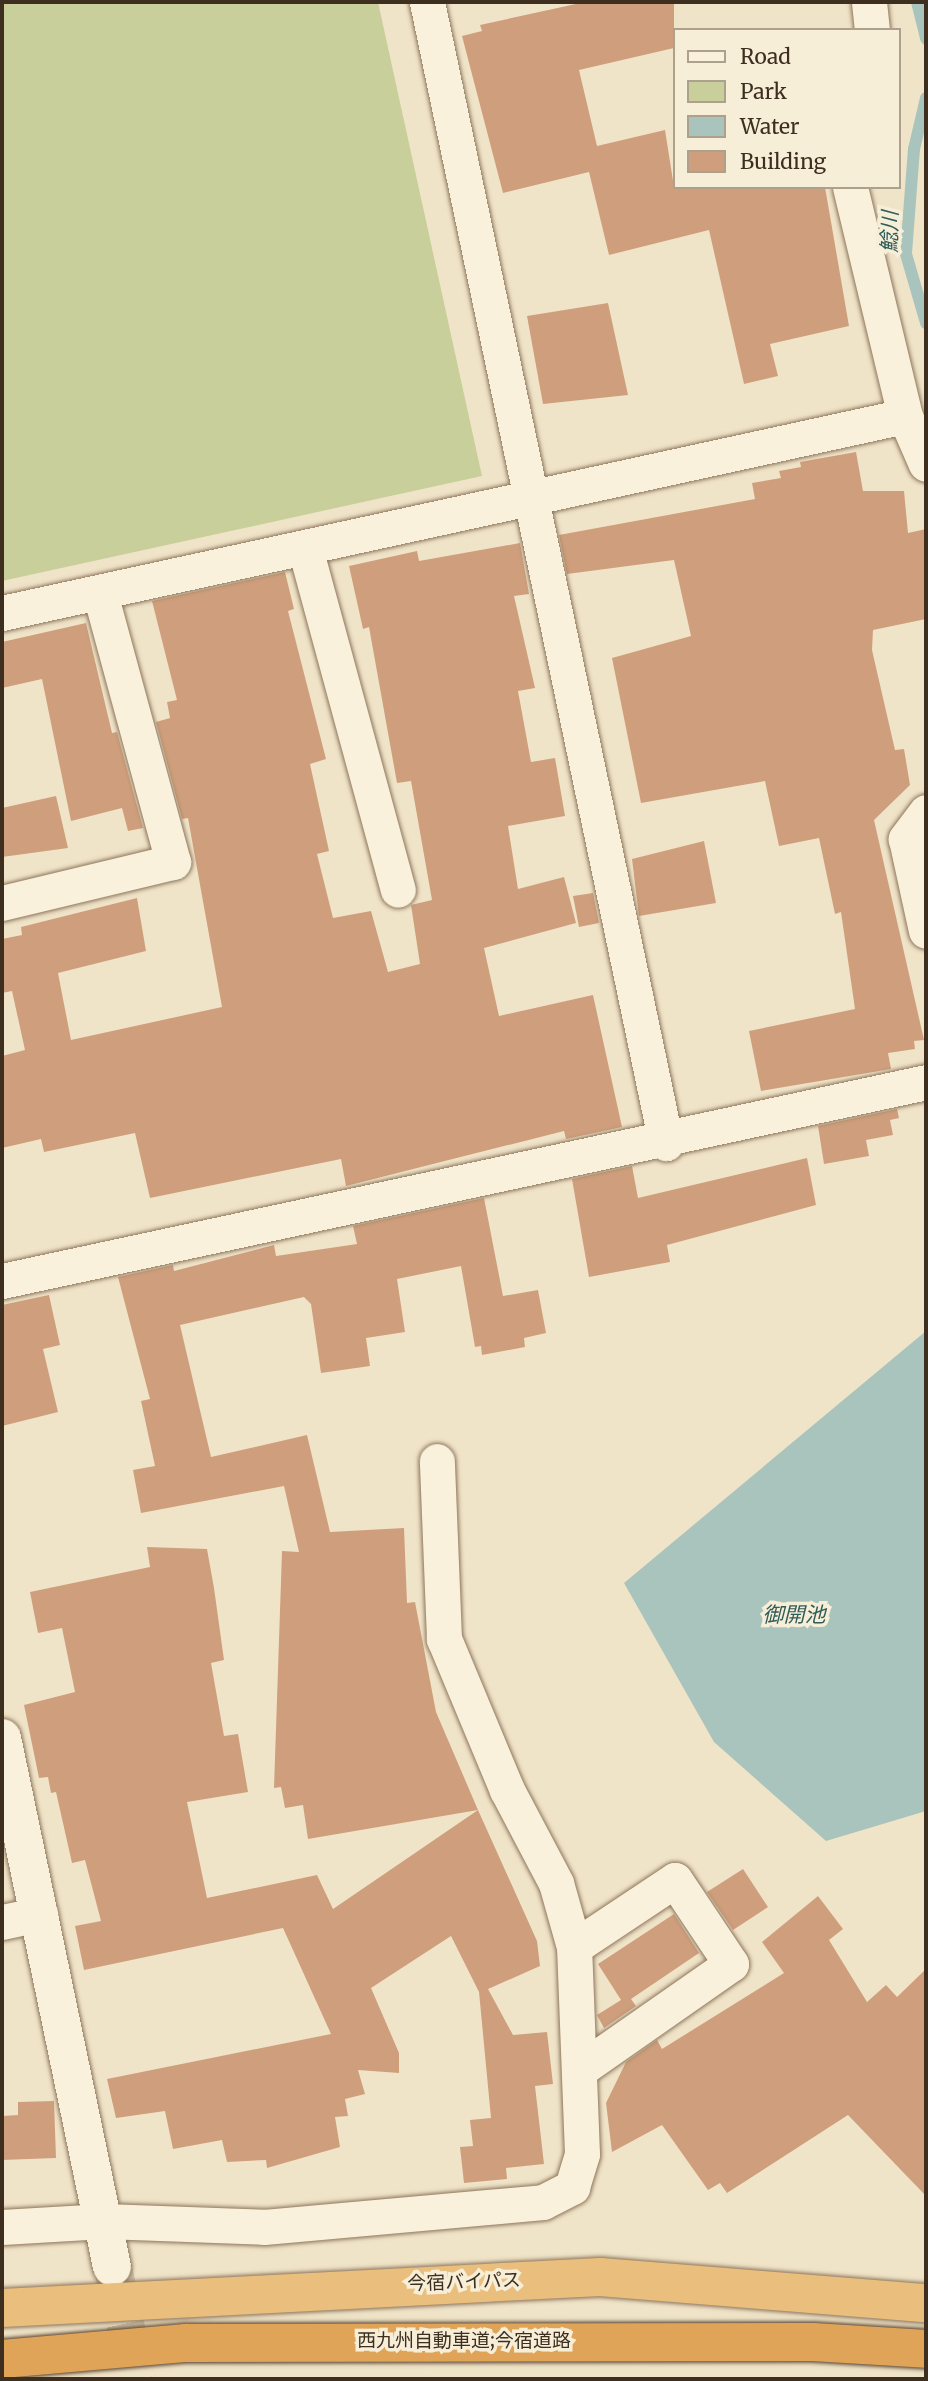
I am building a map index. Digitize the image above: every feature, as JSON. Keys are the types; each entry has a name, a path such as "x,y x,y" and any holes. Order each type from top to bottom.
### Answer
{"highway":[{"name":"今宿バイパス","path":"2,2308 600,2277 926,2303"},
{"name":"西九州自動車道;今宿道路","path":"2,2359 186,2343 799,2342 926,2349"}],"street":[{"path":"427,2 537,500 666,1143"},
{"path":"869,2 872,28"},
{"path":"850,189 905,416 926,464"},
{"path":"2,613 537,500 905,416"},
{"path":"305,548 398,890"},
{"path":"2,903 173,862 100,594"},
{"path":"926,813 906,839 926,931"},
{"path":"2,1281 666,1143 926,1082"},
{"path":"2,2227 104,2221 264,2227 542,2202 572,2188 582,2154 574,1947 556,1883 507,1790 444,1639 437,1461"},
{"path":"2,1738 112,2267"},
{"path":"574,1947 675,1880 732,1964 579,2070"},
{"path":"2,1922 40,1914"}],"green space":[{"path":"2,2 378,2 482,476 2,581"}],"water":[{"name":"御開池","path":"926,1331 926,1811 826,1841 714,1742 624,1583"}],"building":[{"path":"585,2 674,2 673,48 579,70 597,146 665,130 673,189 825,189 849,326 770,344 778,376 744,384 709,230 609,255 589,172 503,193 462,36 482,31 480,25"},
{"path":"608,303 628,395 543,404 527,316"},
{"path":"856,452 863,491 904,491 908,533 926,529 926,619 873,630 872,650 895,750 904,749 910,785 874,820 924,1040 914,1041 915,1049 888,1053 891,1069 761,1091 749,1031 855,1009 841,912 835,914 819,838 779,846 765,781 641,803 612,658 691,636 674,560 567,574 559,535 755,499 752,483 781,478 779,471 801,467 800,462"},
{"path":"520,543 529,594 514,596 535,688 518,691 531,762 555,758 565,816 508,826 518,889 564,877 576,923 484,948 499,1016 593,995 622,1127 566,1139 564,1131 346,1186 341,1159 150,1198 135,1133 44,1152 41,1139 2,1148 2,1056 25,1050 12,991 2,993 2,939 22,935 21,927 137,898 146,951 58,973 71,1040 222,1007 188,818 182,819 156,722 170,718 167,702 177,700 152,601 285,572 294,609 288,611 326,759 310,764 329,851 317,854 333,918 371,911 388,972 420,964 411,905 432,900 411,781 397,783 369,627 363,629 349,566 417,551 419,561"},
{"path":"86,623 112,733 117,732 143,828 128,831 122,808 71,821 42,679 2,688 2,642"},
{"path":"56,796 68,848 2,857 2,808"},
{"path":"704,841 716,903 639,916 632,859"},
{"path":"593,893 599,923 579,927 573,896"},
{"path":"897,1109 899,1118 890,1120 893,1135 866,1140 869,1156 824,1164 818,1126"},
{"path":"807,1158 816,1205 667,1245 670,1262 589,1277 572,1179 632,1166 638,1198"},
{"path":"484,1198 503,1296 538,1290 546,1333 524,1338 525,1347 482,1355 481,1346 475,1347 461,1266 397,1279 405,1332 366,1338 370,1366 321,1373 311,1304 304,1297 180,1325 211,1457 307,1435 330,1532 404,1528 407,1603 415,1602 436,1712 478,1810 308,1839 303,1805 285,1808 281,1787 274,1788 282,1551 299,1552 284,1486 141,1513 133,1470 155,1466 141,1401 150,1399 118,1277 173,1265 174,1271 274,1245 276,1256 357,1244 353,1226"},
{"path":"49,1295 60,1345 43,1349 58,1412 2,1426 2,1305"},
{"path":"147,1547 207,1549 214,1588 224,1660 211,1663 224,1736 238,1734 248,1792 187,1802 207,1898 317,1875 333,1909 478,1810 537,1941 540,1966 488,1989 513,2035 547,2032 553,2084 535,2086 544,2164 506,2168 507,2179 464,2183 460,2147 473,2146 470,2120 491,2118 479,1992 451,1936 371,1988 399,2053 399,2073 358,2070 365,2094 345,2099 348,2116 335,2117 340,2147 267,2168 266,2160 227,2162 222,2140 173,2149 165,2111 116,2118 107,2079 331,2034 283,1928 84,1970 75,1926 101,1921 85,1860 72,1863 56,1792 51,1793 48,1777 39,1778 24,1705 75,1692 62,1628 38,1633 30,1592 150,1567"},
{"path":"743,1869 768,1907 733,1930 707,1892"},
{"path":"818,1896 843,1929 829,1940 867,2002 886,1985 897,1997 926,1969 926,2196 848,2115 727,2193 720,2183 708,2190 662,2125 612,2152 606,2103 626,2062 657,2040 662,2049 784,1973 762,1942"},
{"path":"674,1914 699,1953 631,1999 636,2006 604,2028 597,2015 621,2000 598,1964"},
{"path":"54,2101 56,2158 2,2160 2,2116 18,2115 18,2102"}],"waterway":[{"name":"鯰川","path":"917,2 926,39"},
{"name":"鯰川","path":"926,98 914,149 906,254 926,323"}],"tunnel":[{"path":"113,2268 137,2379"}]}
